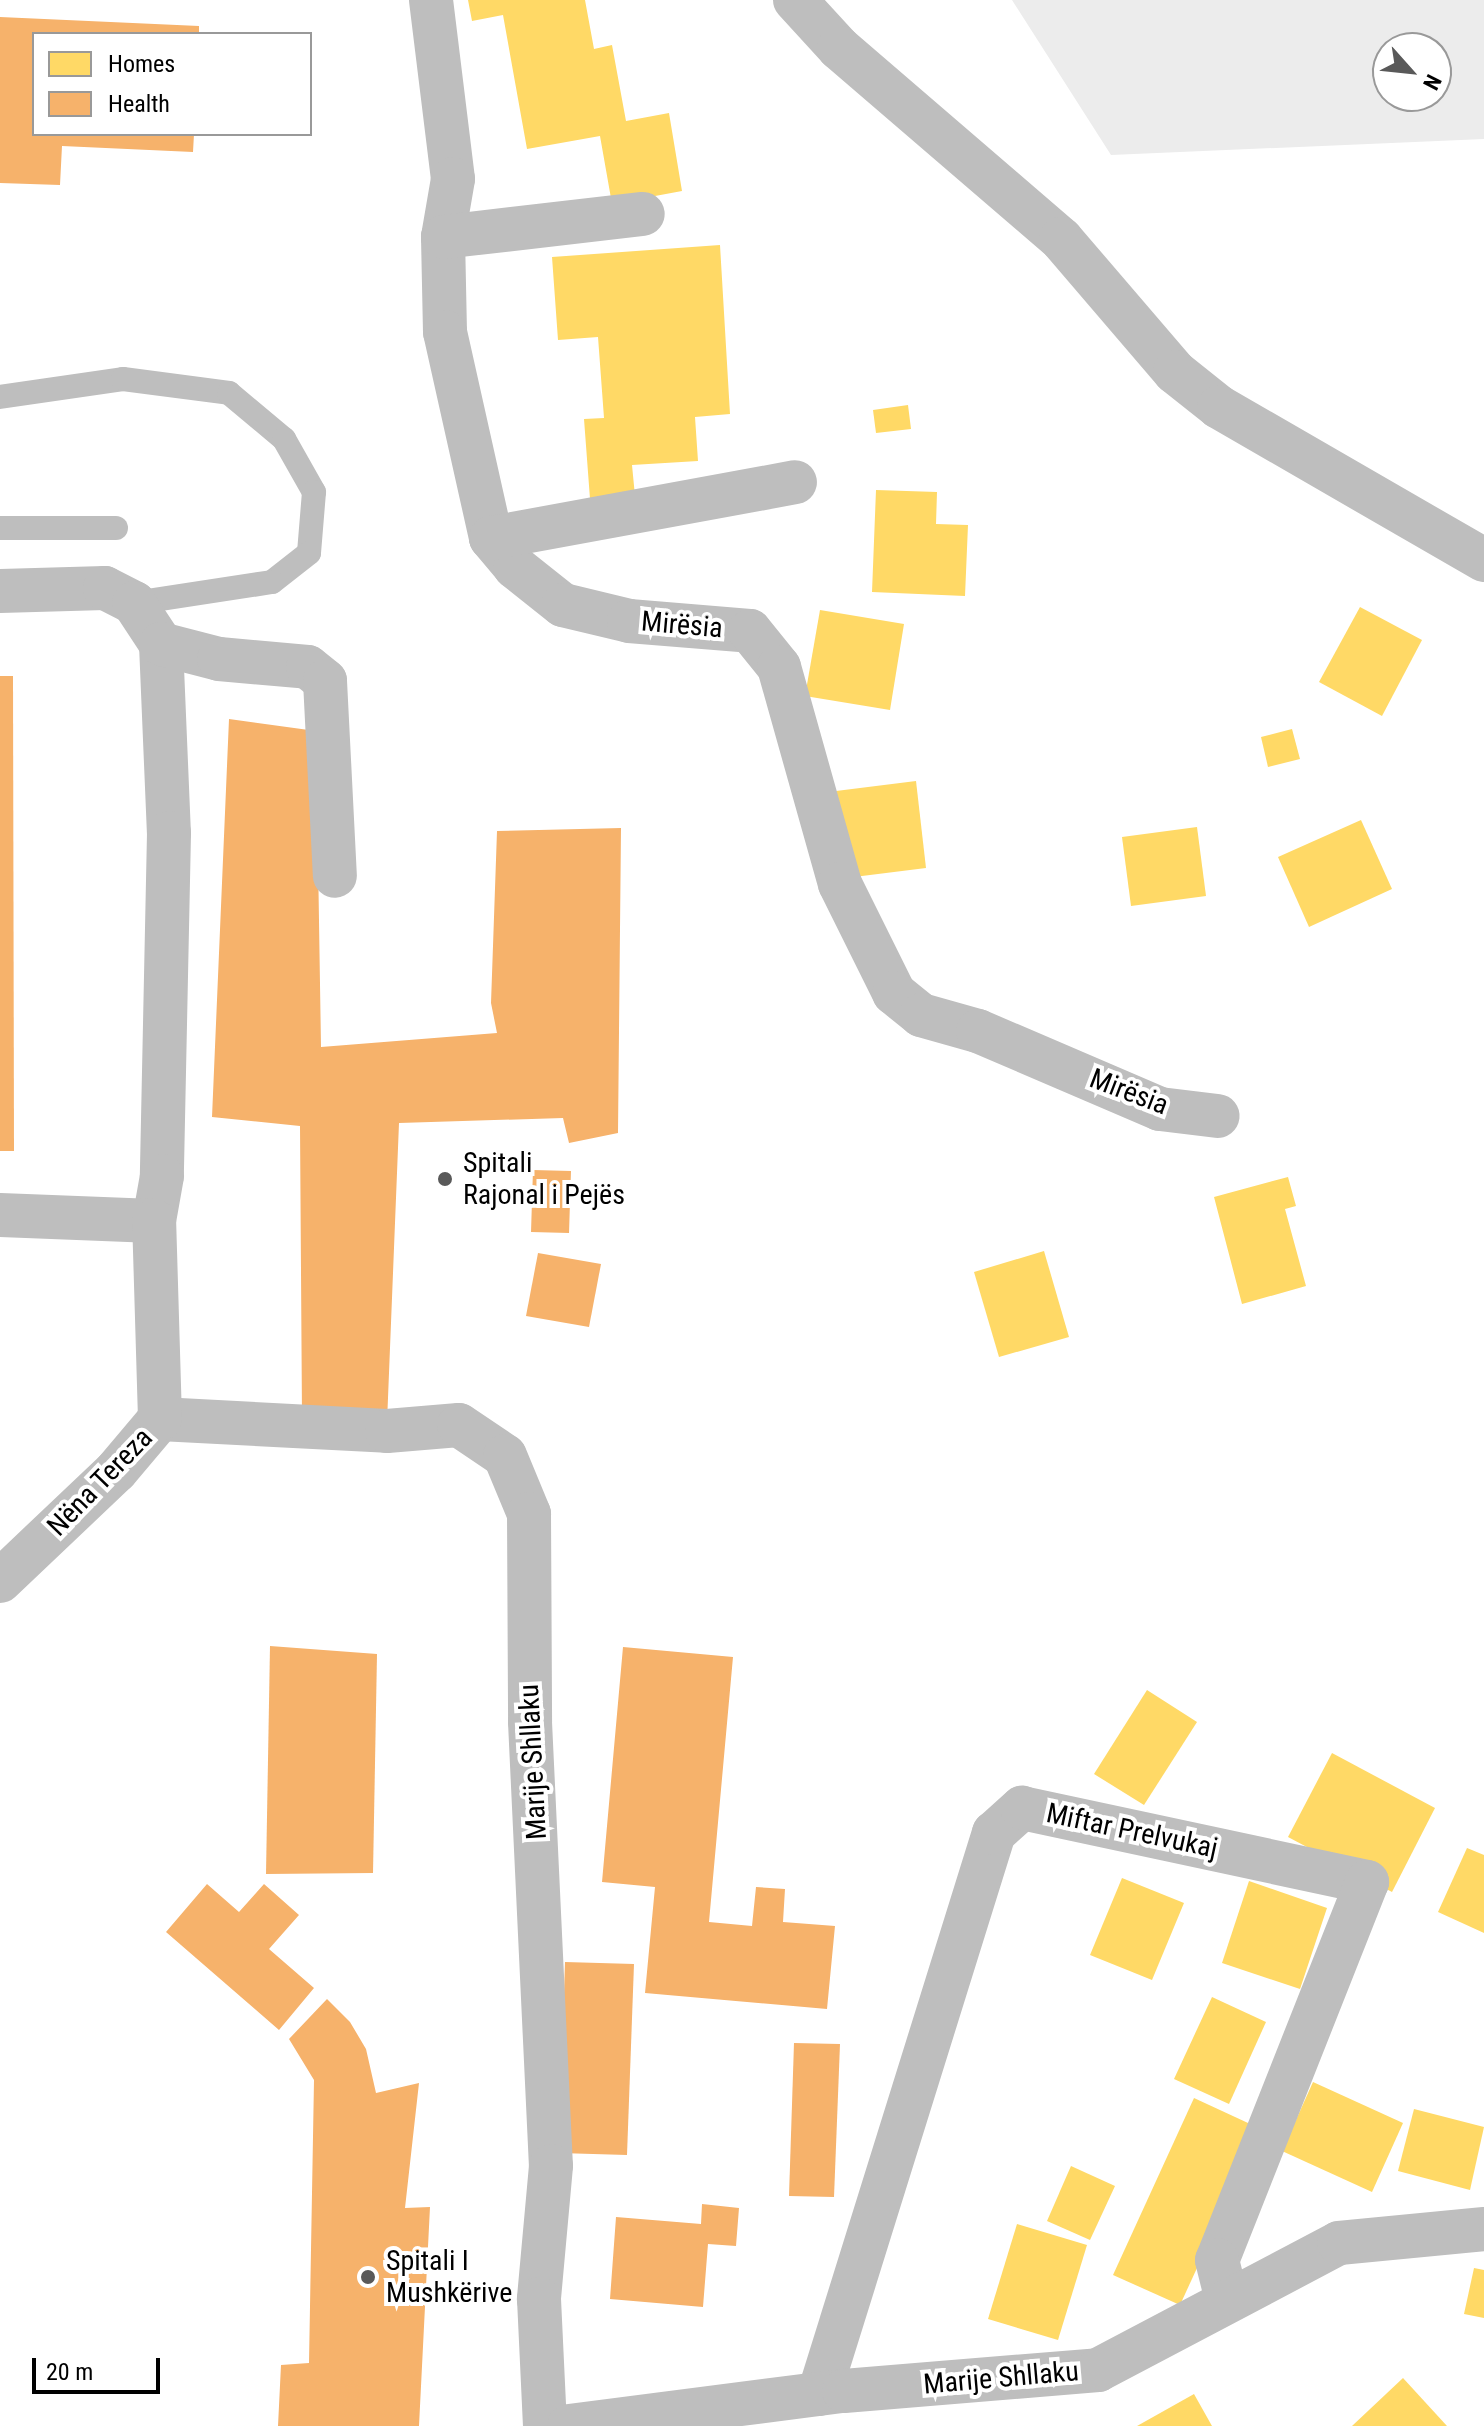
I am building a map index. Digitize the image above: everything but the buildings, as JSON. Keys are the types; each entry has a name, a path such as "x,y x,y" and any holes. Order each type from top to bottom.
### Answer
{"street":[{"name":"Mirësia","path":"431,0 453,179 443,237 445,332 491,538 515,567 563,605 629,621 750,631 779,667 840,884 894,993 921,1015 1018,1047 1160,1109 1218,1116"},
{"path":"795,0 839,48 1061,239 1175,372 1219,407 1484,560"},
{"path":"443,237 643,214"},
{"path":"491,538 795,482"},
{"path":"0,591 105,588 134,603 161,644 219,659 308,667 325,681 335,876"},
{"name":"Nëna Tereza","path":"0,1581 116,1471 160,1419 154,1221 162,1176 169,833 161,644"},
{"path":"0,1215 154,1221"},
{"name":"Marije Shllaku","path":"160,1419 387,1431 459,1425 505,1456 529,1514 530,1722 551,2166 539,2299 545,2426"},
{"name":"Miftar Prelvukaj","path":"819,2394 994,1833 1022,1808 1367,1882 1217,2260 1227,2300"},
{"name":"Marije Shllaku","path":"569,2426 819,2394 1098,2370 1339,2243 1468,2229 1484,2197"}],"lane":[{"path":"0,397 123,379 229,393 284,439 314,492 309,553 272,582 134,603"},
{"path":"0,528 116,528"}],"shaded area":[{"path":"1012,0 1484,0 1484,139 1111,155"}],"place":[{"name":"Spitali Rajonal i Pejës","path":"445,1179"},
{"name":"Spitali I Mushkërive","path":"368,2277"}]}
